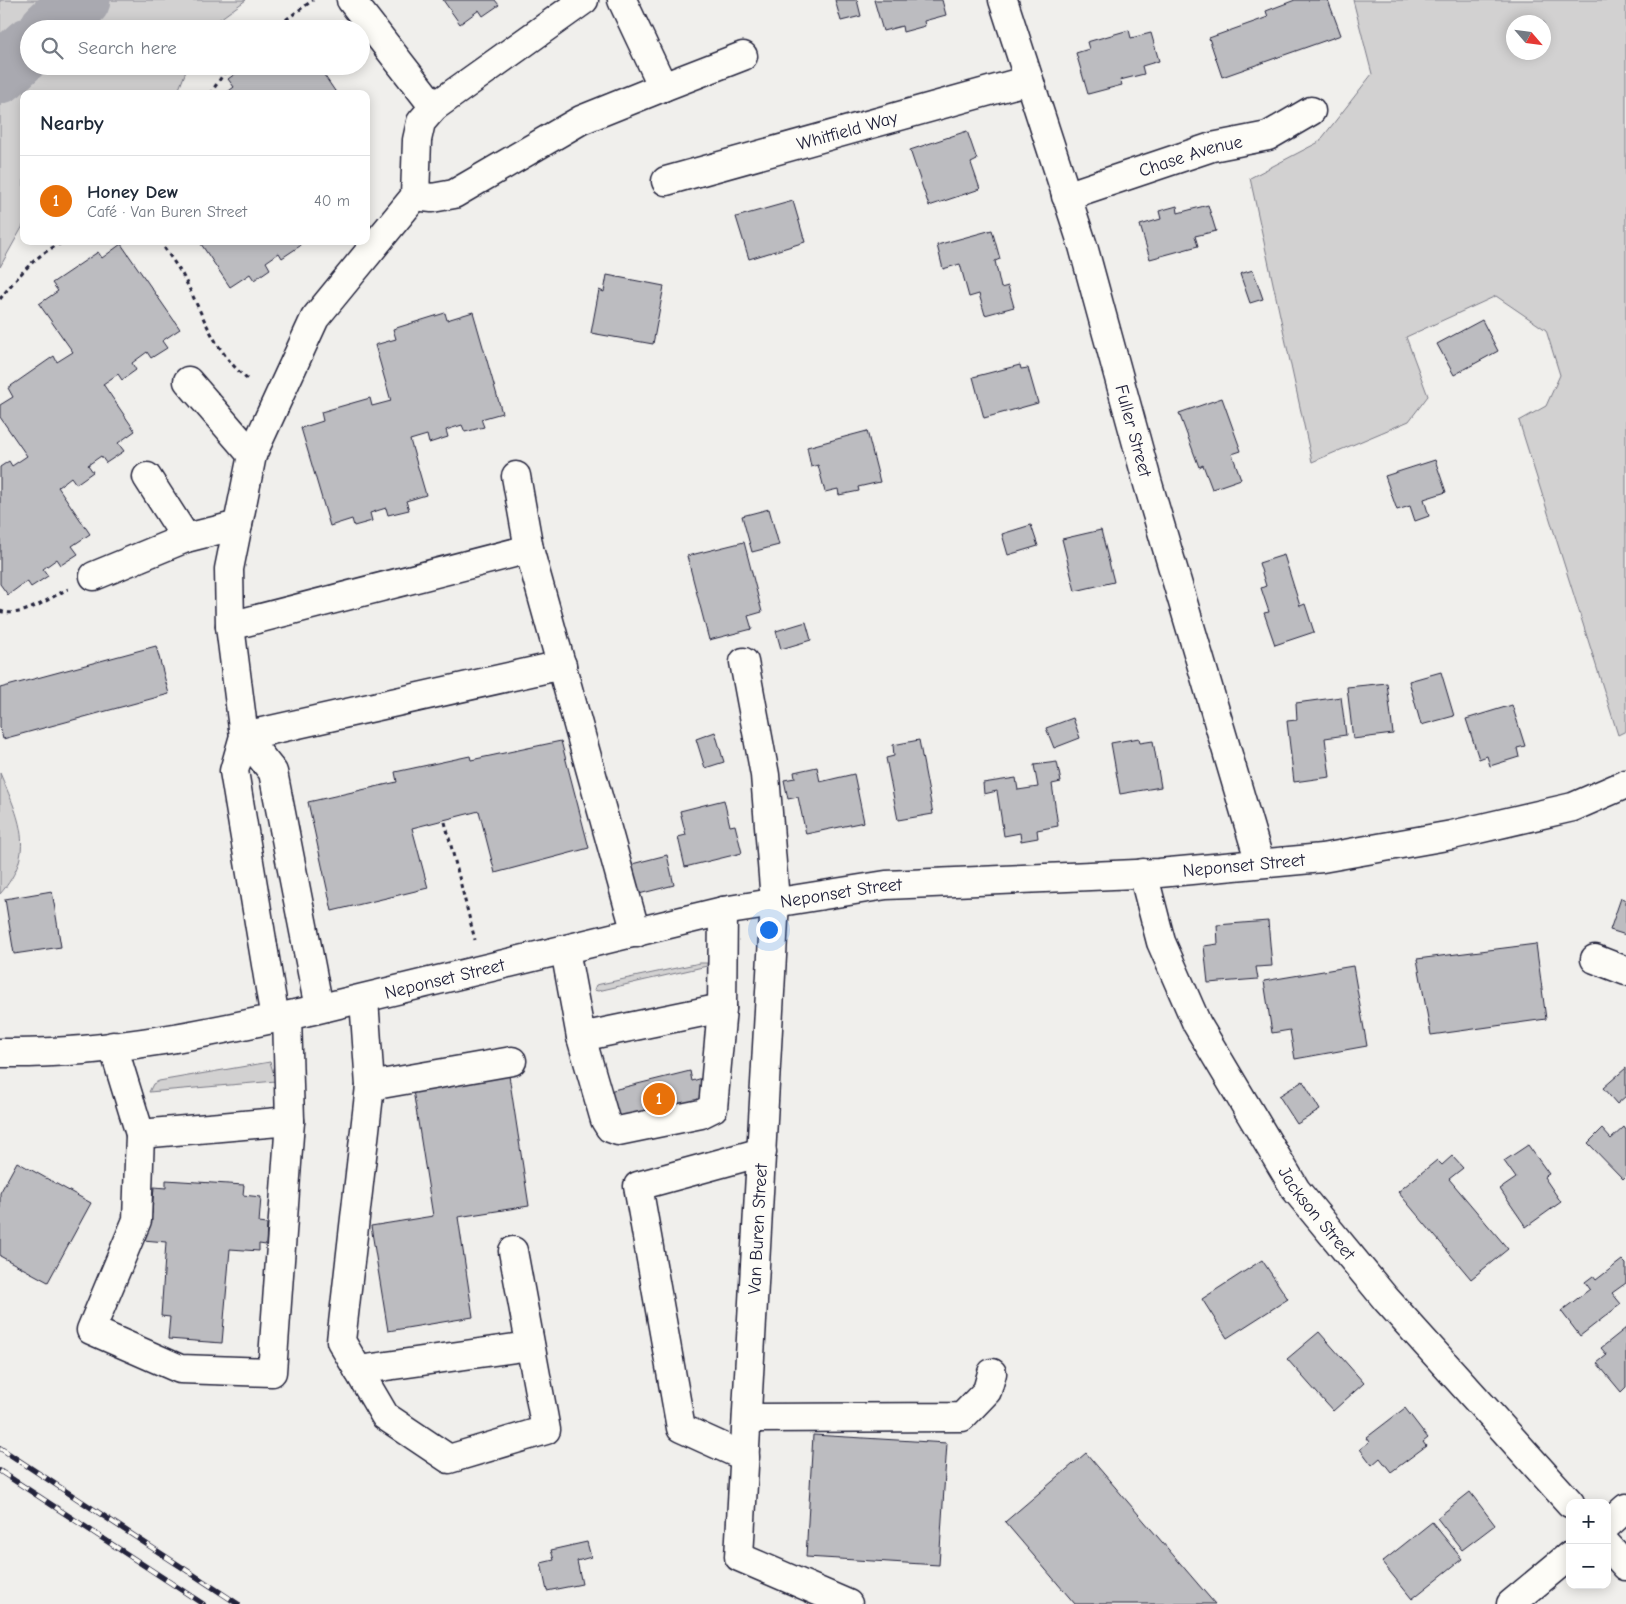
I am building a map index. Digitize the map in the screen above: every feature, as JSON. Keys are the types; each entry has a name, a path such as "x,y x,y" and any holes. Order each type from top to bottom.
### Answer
{"street":[{"path":"351,0 367,20"},
{"path":"113,1046 140,1134 137,1220 91,1330 180,1369 272,1372 290,1121 281,1018 234,771 244,736 230,626 229,569 252,455 315,318 415,196 417,140 421,122 434,107 584,0"},
{"path":"622,0 663,87"},
{"name":"Fuller Street","path":"1003,0 1066,196 1260,863"},
{"path":"370,24 434,107"},
{"path":"415,196 432,198 454,194 581,120 743,56"},
{"name":"Whitfield Way","path":"666,181 1028,80"},
{"name":"Chase Avenue","path":"1066,196 1212,147 1268,136 1311,111"},
{"path":"188,381 252,455"},
{"path":"516,476 529,549 636,933"},
{"path":"147,477 186,538"},
{"path":"94,576 186,538 238,525"},
{"path":"230,626 529,549"},
{"name":"Van Buren Street","path":"744,662 765,775 775,901 739,1557 848,1604"},
{"path":"244,736 562,665"},
{"path":"244,736 273,772 319,1008"},
{"name":"Neponset Street","path":"0,1053 39,1054 140,1044 281,1018 775,901 886,885 1143,873 1322,858 1452,835 1573,807 1626,784"},
{"name":"Jackson Street","path":"1143,873 1162,942 1197,1024 1296,1190 1385,1298 1566,1500"},
{"path":"566,950 581,1037 605,1120 610,1128 618,1131 709,1112 713,1108 722,1008 723,912"},
{"path":"1595,959 1626,971"},
{"path":"364,999 370,1086 341,1341 385,1416 449,1459 546,1430 513,1252"},
{"path":"581,1037 722,1008"},
{"path":"370,1086 512,1061"},
{"path":"140,1134 290,1121"},
{"path":"745,1458 681,1428 638,1186 762,1152"},
{"path":"358,1370 530,1346"},
{"path":"747,1418 962,1417 986,1391 992,1373"},
{"path":"1611,1521 1626,1508"},
{"path":"1611,1549 1626,1566"},
{"path":"1511,1604 1566,1558"}],"path":[{"path":"285,20 313,0"},
{"path":"213,90 223,75"},
{"path":"0,299 18,277 43,255 61,245"},
{"path":"163,245 181,274 218,347 229,363 247,379"},
{"path":"0,611 10,615 94,576"},
{"path":"445,822 475,943"}],"shaded area":[{"path":"0,0 246,0 218,20 20,20 20,75 184,75 179,90 20,90 20,231 0,267"},
{"path":"1353,0 1626,0 1626,731 1618,735 1519,421 1546,406 1560,375 1546,330 1496,296 1406,337 1428,396 1409,421 1312,462 1250,178 1319,142 1372,74"},
{"path":"0,773 18,820 21,849 18,864 11,879 0,894"},
{"path":"707,963 707,966 598,991 594,990 596,985"},
{"path":"270,1062 276,1081 149,1092 153,1084 159,1081"}],"building":[{"path":"443,0 495,0 499,5 483,16 479,10 460,24"},
{"path":"835,0 857,0 861,16 841,21"},
{"path":"874,0 942,0 946,15 924,21 925,26 903,32 902,26 883,31"},
{"path":"1295,0 1328,0 1341,35 1222,77 1209,38 1268,17 1266,11"},
{"path":"1129,30 1131,38 1151,33 1159,61 1142,66 1144,74 1120,80 1122,85 1088,94 1076,53 1089,49 1087,42"},
{"path":"234,75 324,75 334,90 230,90 234,87 228,79"},
{"path":"967,131 977,160 971,163 980,189 929,206 910,150"},
{"path":"793,201 805,242 749,259 736,217"},
{"path":"1208,205 1216,231 1195,236 1198,246 1150,259 1140,225 1161,219 1159,211 1177,206 1178,213"},
{"path":"992,230 1000,259 995,261 1001,288 1008,286 1014,307 985,315 979,294 969,297 960,264 943,269 937,245"},
{"path":"122,245 180,329 162,341 167,348 151,358 147,352 132,363 136,370 122,380 118,374 103,384 135,431 118,443 124,451 106,463 101,456 88,465 93,472 76,484 71,477 58,487 90,534 72,546 78,554 61,565 57,559 43,569 48,576 31,587 27,581 8,595 0,584 0,467 9,461 12,466 27,456 0,417 0,405 13,397 8,388 54,356 57,362 73,352 39,304 58,291 52,283 98,252 102,258"},
{"path":"202,245 300,246 282,258 279,253 266,262 270,269 254,280 250,274 230,287"},
{"path":"1253,270 1263,299 1250,303 1240,274"},
{"path":"607,275 664,286 653,344 591,333 599,290 604,292"},
{"path":"473,312 502,413 481,419 484,427 465,432 462,425 446,430 448,437 429,443 427,435 410,440 426,495 406,501 409,510 388,515 386,508 370,513 372,521 354,526 352,519 330,526 301,428 323,421 321,412 370,398 372,406 391,401 375,345 396,339 393,329 445,313 447,320"},
{"path":"1482,320 1498,351 1454,375 1437,344"},
{"path":"1020,365 1021,369 1028,368 1038,403 984,418 973,377"},
{"path":"1222,398 1241,451 1232,454 1241,479 1212,489 1203,465 1199,467 1179,413"},
{"path":"867,431 880,482 858,487 859,491 839,495 838,489 825,492 818,465 811,467 807,447"},
{"path":"1435,460 1446,492 1424,499 1429,516 1415,521 1410,506 1397,510 1385,476"},
{"path":"769,509 779,545 752,552 742,516"},
{"path":"1031,525 1038,546 1008,555 1002,534"},
{"path":"1101,530 1114,582 1075,591 1062,539"},
{"path":"744,542 762,612 748,616 752,629 709,640 687,556"},
{"path":"1284,555 1300,606 1305,604 1314,632 1275,645 1264,613 1269,612 1261,588 1266,586 1259,563"},
{"path":"806,622 811,640 781,649 776,631"},
{"path":"156,646 169,694 3,739 0,727 0,688"},
{"path":"1441,672 1454,716 1421,725 1409,681"},
{"path":"1387,683 1393,734 1353,739 1347,687"},
{"path":"1341,697 1346,735 1325,738 1330,777 1294,782 1287,721 1297,720 1296,703"},
{"path":"1512,705 1525,746 1517,748 1519,757 1490,766 1487,756 1479,759 1466,719"},
{"path":"1073,718 1080,738 1054,748 1046,728"},
{"path":"715,732 724,762 705,768 696,739"},
{"path":"1139,738 1140,743 1153,741 1161,787 1120,794 1111,743"},
{"path":"919,740 933,814 898,820 886,758 894,756 893,745"},
{"path":"561,741 589,848 495,873 479,811 412,828 428,888 332,911 308,802 397,782 395,772 470,756 471,760"},
{"path":"1057,762 1061,782 1052,784 1058,826 1037,830 1038,838 1021,841 1020,833 1004,836 997,791 984,794 983,783 1016,778 1018,790 1038,787 1034,765"},
{"path":"817,767 820,782 854,774 864,822 806,834 798,797 788,799 784,780 795,778 794,772"},
{"path":"724,800 730,826 735,825 742,853 685,867 678,837 686,835 680,811"},
{"path":"667,855 674,885 635,895 628,865"},
{"path":"52,891 61,947 14,954 5,899"},
{"path":"1621,898 1626,900 1626,935 1610,930"},
{"path":"1268,921 1272,966 1256,967 1258,979 1208,983 1204,946 1218,944 1217,925"},
{"path":"1536,944 1546,1019 1431,1035 1417,959"},
{"path":"1353,966 1367,1046 1295,1059 1290,1030 1272,1033 1264,981"},
{"path":"1626,1068 1626,1096 1617,1104 1603,1088"},
{"path":"508,1069 529,1206 458,1217 473,1317 388,1331 371,1226 433,1216 412,1084"},
{"path":"690,1071 692,1081 710,1076 707,1107 617,1126 609,1091"},
{"path":"1303,1081 1320,1110 1297,1124 1279,1096"},
{"path":"1624,1127 1626,1130 1626,1176 1623,1179 1588,1143 1602,1129 1611,1139"},
{"path":"1528,1145 1549,1174 1544,1177 1561,1202 1526,1227 1500,1189 1516,1178 1504,1161"},
{"path":"1452,1156 1463,1168 1449,1179 1508,1249 1471,1279 1398,1192 1437,1160 1442,1165"},
{"path":"17,1162 91,1203 48,1282 0,1256 0,1193"},
{"path":"166,1180 244,1185 243,1195 261,1197 259,1223 267,1224 266,1245 259,1244 259,1251 230,1249 222,1343 168,1339 170,1317 161,1316 166,1242 143,1240 145,1213 152,1214 154,1187 166,1188"},
{"path":"1262,1260 1288,1299 1227,1338 1202,1299"},
{"path":"1622,1260 1626,1264 1626,1283 1612,1293 1621,1304 1580,1336 1561,1311 1590,1289 1585,1282 1593,1276 1596,1280"},
{"path":"1626,1328 1626,1387 1621,1392 1597,1363 1607,1355 1601,1348"},
{"path":"1319,1332 1364,1383 1333,1411 1287,1359"},
{"path":"1405,1408 1428,1438 1423,1442 1426,1446 1391,1472 1380,1458 1372,1465 1360,1449 1369,1442 1366,1438"},
{"path":"813,1435 947,1443 939,1565 806,1557"},
{"path":"1086,1453 1215,1604 1075,1604 1005,1522"},
{"path":"1470,1492 1495,1525 1462,1550 1437,1518"},
{"path":"1432,1522 1462,1559 1412,1599 1382,1562"},
{"path":"587,1542 591,1557 577,1561 582,1584 547,1591 541,1563 554,1560 551,1550"}],"waterway":[{"path":"59,20 81,0"},
{"path":"0,74 20,55"}],"railway":[{"path":"0,1448 238,1604"},
{"path":"0,1471 203,1604"}],"place":[{"name":"Honey Dew","path":"659,1099"}]}
